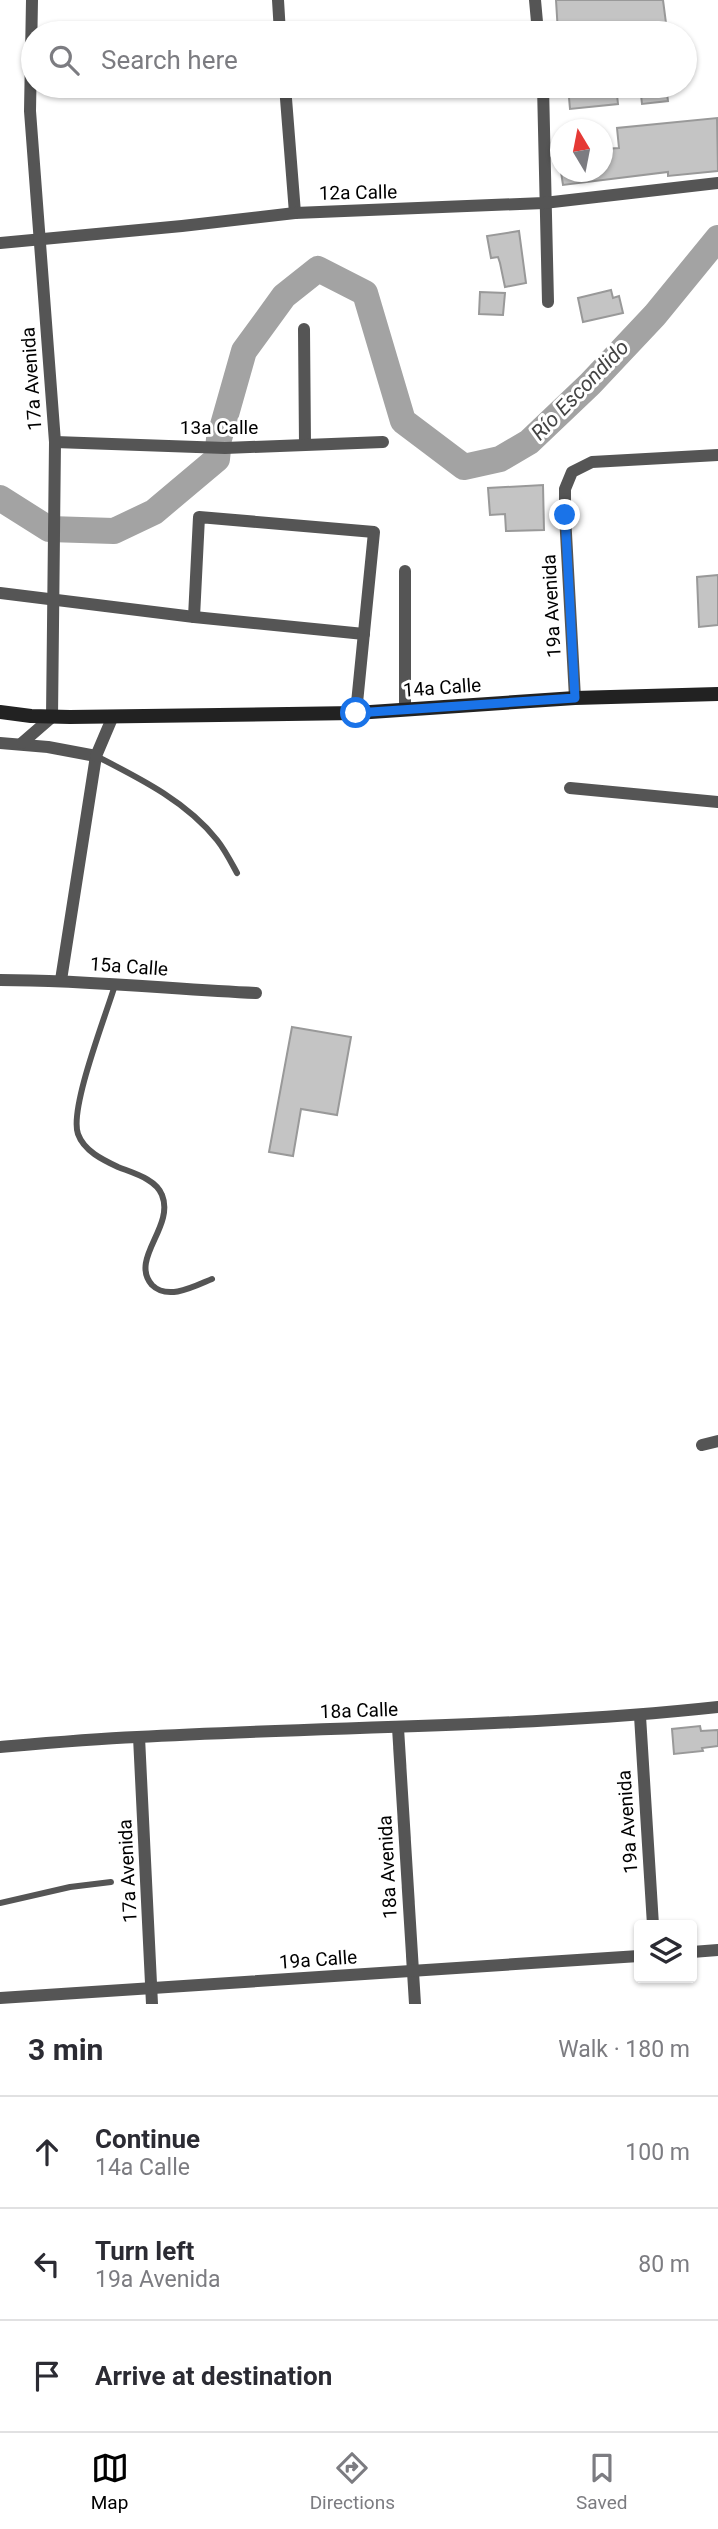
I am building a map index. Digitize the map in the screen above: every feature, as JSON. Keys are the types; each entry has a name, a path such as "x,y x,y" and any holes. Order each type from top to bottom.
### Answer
{"street":[{"name":"17a Avenida","path":"32,0 32,21"},
{"path":"278,0 279,21"},
{"path":"535,0 537,21"},
{"name":"17a Avenida","path":"30,98 55,442 51,717"},
{"path":"286,98 295,212"},
{"path":"543,98 548,302"},
{"name":"12a Calle","path":"0,243 182,226 295,212 544,204 718,183"},
{"path":"304,329 304,444"},
{"name":"13a Calle","path":"55,442 211,448 383,442"},
{"name":"19a Avenida","path":"575,698 565,515 565,489 572,472 592,462 718,455"},
{"path":"194,617 199,517 374,531 356,713"},
{"path":"405,571 405,709"},
{"path":"0,593 194,617 364,634"},
{"name":"14a Calle","path":"0,712 51,717 356,713 575,698 718,694"},
{"path":"61,980 96,755 113,716"},
{"path":"22,743 51,717"},
{"path":"0,743 22,743 96,755"},
{"path":"570,788 718,802"},
{"name":"15a Calle","path":"0,979 61,980 256,993"},
{"path":"702,1445 718,1441"},
{"name":"18a Calle","path":"0,1746 139,1737 640,1716 718,1707"},
{"name":"19a Avenida","path":"640,1716 653,1920"},
{"name":"18a Avenida","path":"398,1728 415,2004"},
{"name":"17a Avenida","path":"139,1737 152,2004"},
{"path":"697,1952 718,1950"},
{"name":"19a Calle","path":"0,1998 634,1956"}],"lane":[{"path":"96,755 174,800 217,840 237,873"},
{"path":"115,985 77,1110 78,1133 83,1144 94,1154 147,1180 156,1186 162,1195 163,1219 147,1256 145,1270 148,1280 156,1289 170,1292 186,1290 212,1279"},
{"path":"0,1903 70,1887 111,1882"}],"building":[{"path":"556,0 663,0 666,21 557,21"},
{"path":"569,98 617,98 618,104 570,109"},
{"path":"641,98 668,98 668,101 642,104"},
{"path":"717,118 718,171 668,176 668,172 613,179 613,148 619,148 617,128"},
{"path":"563,182 587,182 563,185"},
{"path":"519,231 526,283 505,287 498,257 491,258 487,236"},
{"path":"611,290 613,298 619,296 623,313 583,322 578,298"},
{"path":"480,292 505,293 503,315 479,314"},
{"path":"543,485 544,530 506,531 505,514 490,515 488,488"},
{"path":"718,575 718,625 699,627 697,577"},
{"path":"292,1027 351,1037 337,1115 301,1109 293,1156 269,1152"},
{"path":"700,1726 701,1731 718,1730 718,1746 702,1748 703,1751 674,1754 672,1729"}],"waterway":[{"name":"Río Escondido","path":"0,498 49,529 114,531 154,512 217,459 219,439 244,351 284,296 318,269 365,293 403,421 464,467 500,459 529,442 590,384 655,315 718,238"}],"route":[{"path":"356,713 575,698 565,515"}]}
